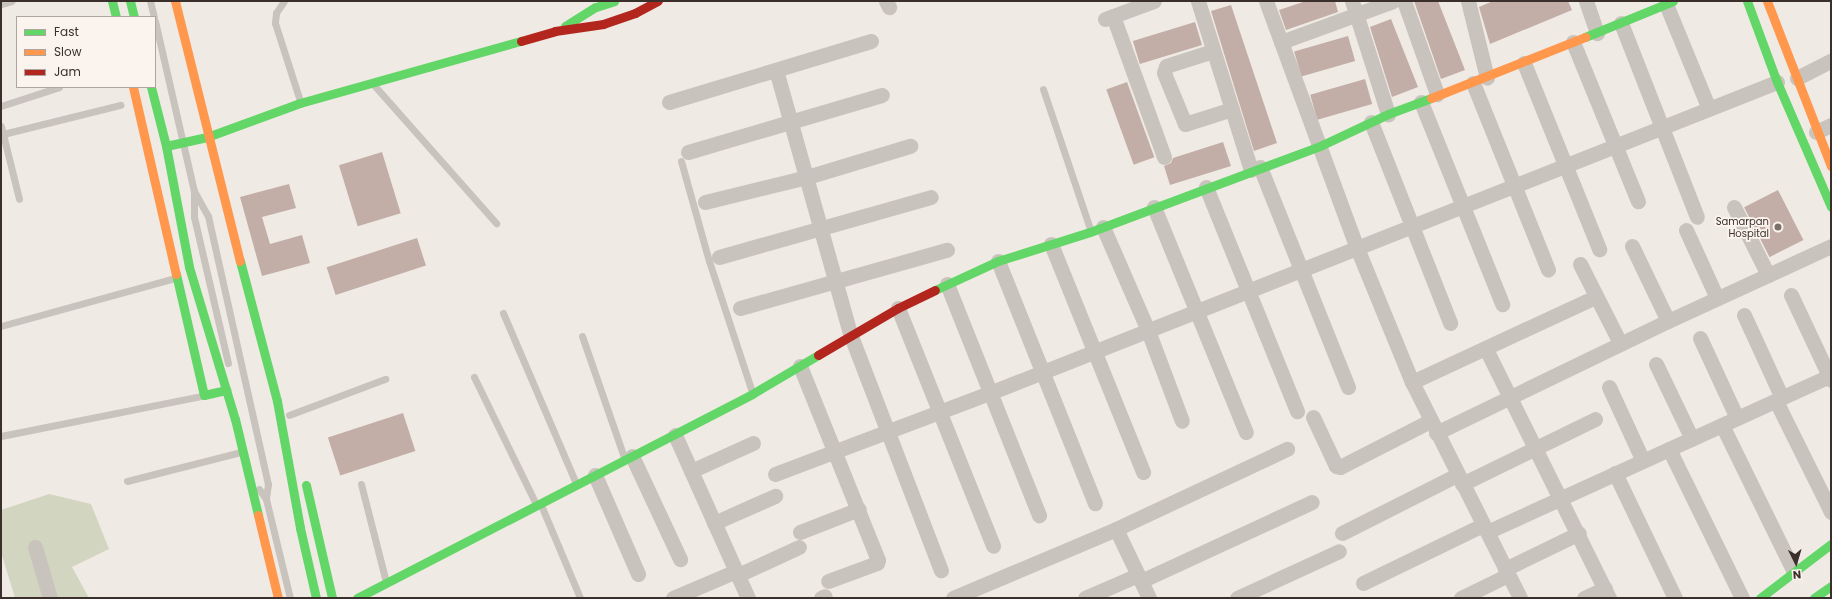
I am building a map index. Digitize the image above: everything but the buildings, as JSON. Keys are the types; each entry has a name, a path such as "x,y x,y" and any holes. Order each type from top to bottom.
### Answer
{"street":[{"path":"112,1 116,16"},
{"path":"130,1 134,16"},
{"path":"175,1 207,137 277,401 300,528 316,598"},
{"path":"556,31 596,7 614,1"},
{"path":"166,146 207,137 300,103 556,31 603,24 635,13 658,1"},
{"path":"1154,1 1109,17 1164,157"},
{"path":"1198,1 1232,109 1255,169 1301,270 1348,387"},
{"path":"1266,1 1357,248 1412,382 1433,427 1520,598"},
{"path":"1352,1 1388,114"},
{"path":"1281,42 1393,1"},
{"path":"1404,1 1437,94"},
{"path":"1468,1 1487,78"},
{"path":"1586,1 1597,33"},
{"path":"1747,1 1777,82 1831,207"},
{"path":"1767,1 1816,132 1831,166"},
{"path":"357,598 675,435 752,394 898,308 947,284 998,261 1097,229 1206,187 1320,146 1388,114 1421,102 1437,94 1487,78 1669,2 1709,109"},
{"path":"1621,23 1697,217"},
{"path":"668,102 870,41"},
{"path":"1574,42 1638,200"},
{"path":"1213,51 1166,66 1164,73 1185,124 1232,109"},
{"path":"1797,78 1831,61"},
{"path":"1524,63 1564,167 1599,249"},
{"path":"776,70 822,227 851,336 941,570"},
{"path":"775,474 939,410 992,392 1147,328 1198,310 1411,228 1777,82"},
{"path":"1473,83 1548,270"},
{"path":"133,88 204,395 230,388"},
{"path":"151,88 166,146 191,273 230,388 243,451 278,598"},
{"path":"684,157 791,122 882,95"},
{"path":"1421,102 1502,304"},
{"path":"1371,122 1411,228 1450,323"},
{"path":"1816,132 1831,125"},
{"path":"217,133 293,430"},
{"path":"705,202 807,176 910,146"},
{"path":"1206,187 1297,411"},
{"path":"719,257 931,197"},
{"path":"1154,207 1198,310 1246,432"},
{"path":"1734,207 1768,275"},
{"path":"1097,229 1147,328 1182,421"},
{"path":"1686,230 1716,298"},
{"path":"1051,244 1143,472"},
{"path":"1632,246 1668,320"},
{"path":"1313,417 1336,466 1340,467 1433,427 1510,397 1668,320 1831,246"},
{"path":"740,308 947,250"},
{"path":"998,261 1043,370 1095,503"},
{"path":"1580,264 1620,343"},
{"path":"177,277 191,273"},
{"path":"947,284 992,392 1039,515"},
{"path":"1363,583 1485,529 1562,498 1830,377 1791,295"},
{"path":"1412,382 1596,297"},
{"path":"898,308 993,546"},
{"path":"1744,315 1779,400 1831,512"},
{"path":"1700,338 1737,418"},
{"path":"1486,349 1562,498 1607,593 1584,598"},
{"path":"1656,364 1692,439"},
{"path":"800,366 836,450 878,563 828,581"},
{"path":"1609,387 1643,461"},
{"path":"1342,533 1460,480 1537,449 1595,419"},
{"path":"1722,425 1794,572"},
{"path":"675,435 748,598"},
{"path":"691,471 753,443"},
{"path":"953,598 1116,529 1287,449"},
{"path":"1669,449 1742,598"},
{"path":"629,458 680,559"},
{"path":"1615,473 1675,598"},
{"path":"595,475 638,574"},
{"path":"304,476 332,598"},
{"path":"714,523 775,496"},
{"path":"1085,598 1139,578 1312,502"},
{"path":"673,598 737,573 859,509"},
{"path":"1116,529 1149,598"},
{"path":"1461,598 1579,533"},
{"path":"1760,598 1831,544"},
{"path":"35,547 50,598"},
{"path":"1237,598 1339,551"},
{"path":"1814,598 1831,586"}],"lane":[{"path":"1,4 12,1"},
{"path":"150,1 154,16"},
{"path":"284,1 276,13 275,23 300,103"},
{"path":"156,26 194,191 194,217 230,371"},
{"path":"371,83 496,223"},
{"path":"1,106 56,88"},
{"path":"1043,90 1097,229"},
{"path":"3,134 120,105"},
{"path":"1,126 19,199"},
{"path":"684,157 704,246 752,394"},
{"path":"194,191 208,216 268,484 266,499"},
{"path":"1,326 177,277"},
{"path":"503,313 576,485"},
{"path":"582,336 629,458"},
{"path":"474,376 538,504 580,598"},
{"path":"289,415 385,379"},
{"path":"230,388 257,486 266,499 290,598"},
{"path":"1,436 204,395"},
{"path":"127,481 243,451"},
{"path":"361,484 386,582"}],"green space":[{"path":"49,494 91,504 109,549 72,567 89,598 15,598 1,552 1,510"}],"traffic: fast":[{"path":"112,1 116,16"},
{"path":"130,1 134,16"},
{"path":"565,26 596,7 614,1"},
{"path":"1585,37 1673,1"},
{"path":"1747,1 1777,82 1831,207"},
{"path":"166,146 207,137 300,103 521,41"},
{"path":"151,88 166,146 189,267 235,419 258,515"},
{"path":"935,290 998,261 1090,232 1320,146 1388,114 1431,98"},
{"path":"240,261 277,401 300,528 316,598"},
{"path":"176,274 204,395 226,390"},
{"path":"357,598 752,394 818,355"},
{"path":"306,485 332,598"},
{"path":"1760,598 1831,544"},
{"path":"1814,598 1831,586"}],"traffic: slow":[{"path":"175,1 240,261"},
{"path":"1767,1 1831,166"},
{"path":"1431,98 1585,37"},
{"path":"133,88 176,274"},
{"path":"258,515 278,598"}],"traffic: jam":[{"path":"521,41 555,31 603,24 635,13 658,1"},
{"path":"818,355 898,308 935,290"}],"place":[{"name":"Samarpan Hospital","path":"1778,227"}]}
